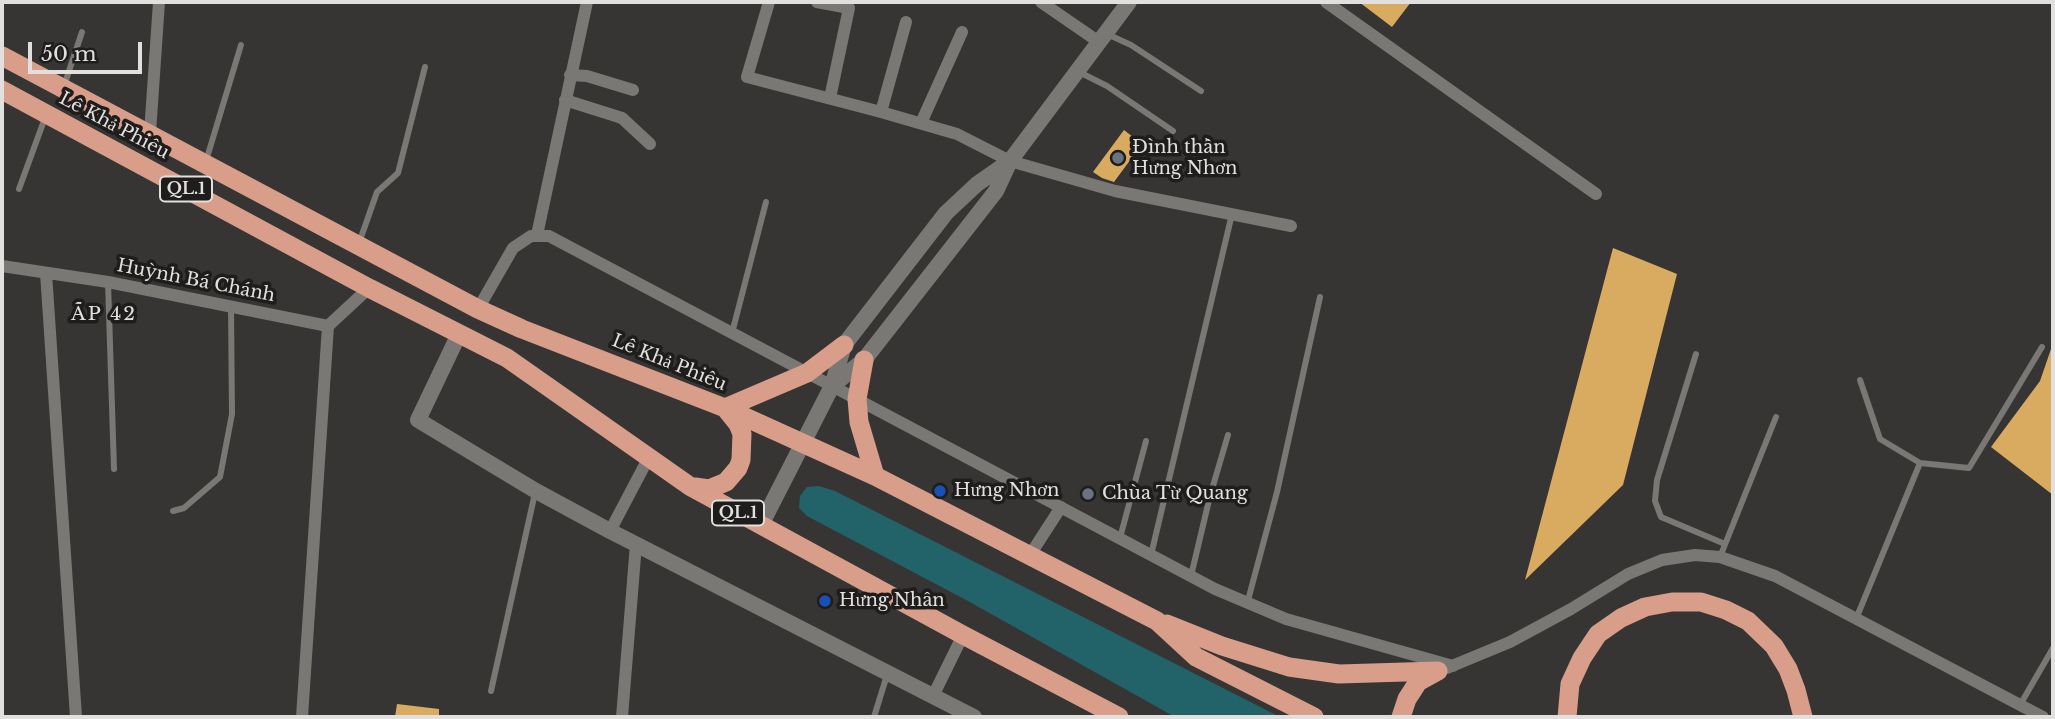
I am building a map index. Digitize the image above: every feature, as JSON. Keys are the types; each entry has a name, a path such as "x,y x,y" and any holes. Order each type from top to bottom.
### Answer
{"highway":[{"name":"Lê Khả Phiêu","path":"2,56 478,309 522,329 725,408 875,476 1157,621 1196,657 1314,717"},
{"name":"Lê Khả Phiêu","path":"2,90 369,288 507,358 691,487 1119,717"},
{"path":"691,487 709,489 718,486 732,475 741,460 742,434 738,424 725,408 807,373 844,345"},
{"path":"864,360 857,399 862,438 875,476"},
{"path":"1567,717 1570,684 1582,658 1598,634 1645,607 1672,602 1701,602 1748,621 1774,646 1788,669 1803,717"},
{"path":"1157,621 1222,646 1289,667 1339,674 1445,668"},
{"path":"1401,717 1407,699 1418,682 1445,668"}],"street":[{"path":"150,133 159,2"},
{"path":"537,235 587,2"},
{"path":"769,2 747,76 957,134 1010,162 1115,191 1291,226"},
{"path":"817,2 849,8 830,99"},
{"path":"1041,2 1102,38"},
{"path":"832,386 864,360 996,191 1010,162 1129,2"},
{"path":"1326,2 1596,194"},
{"path":"881,112 906,22"},
{"path":"921,123 962,32"},
{"path":"570,75 587,76 633,90"},
{"path":"565,100 622,118 650,144"},
{"path":"761,525 832,386 844,345 946,213 977,184 1010,162"},
{"path":"478,309 513,248 526,238 537,235 554,238 1247,604 1445,668 1510,642 1572,609 1628,574 1662,560 1695,555 1720,557 1775,576 2043,717"},
{"name":"Huỳnh Bá Chánh","path":"2,265 231,305 328,326"},
{"path":"46,272 76,717"},
{"path":"302,717 328,326 369,288"},
{"path":"459,334 418,415 418,420 536,491 610,531 974,717"},
{"path":"610,531 649,457"},
{"path":"1030,555 1061,507"},
{"path":"622,717 636,544"},
{"path":"933,696 963,635"}],"lane":[{"path":"63,88 82,32"},
{"path":"1102,38 1131,45 1201,91"},
{"path":"206,163 241,45"},
{"path":"358,245 377,192 398,173 425,66"},
{"path":"1077,71 1107,86 1173,131"},
{"path":"19,189 46,114"},
{"path":"732,332 766,202"},
{"path":"1151,555 1231,214"},
{"path":"108,282 114,469"},
{"path":"1247,604 1277,492 1320,297"},
{"path":"173,511 184,508 220,477 232,414 231,305"},
{"path":"1860,380 1880,439 1920,463 1969,468 2042,347"},
{"path":"1696,354 1657,480 1655,502 1661,517 1725,544"},
{"path":"1720,557 1776,416"},
{"path":"1191,576 1228,435"},
{"path":"1120,538 1146,441"},
{"path":"1856,619 1920,463"},
{"path":"491,691 536,491"},
{"path":"2020,705 2053,648"},
{"path":"874,717 888,673"}],"water":[{"path":"819,486 835,491 1280,717 1175,717 968,601 807,516 799,508 800,496 807,487"}],"building":[{"path":"1359,2 1411,2 1392,27"},
{"name":"Đình thần Hưng Nhơn","path":"1124,130 1142,144 1114,182 1093,172"},
{"path":"1613,248 1677,274 1623,485 1525,580"},
{"path":"2051,349 2053,495 1991,447 2040,381"},
{"path":"397,704 439,709 439,717 395,717"}],"place":[{"name":"Đình thần Hưng Nhơn","path":"1118,158"},
{"name":"Hưng Nhơn","path":"940,491"},
{"name":"Chùa Từ Quang","path":"1088,494"},
{"name":"Hưng Nhân","path":"825,601"}],"district":[{"name":"ẤP 42","path":"104,315"}]}
